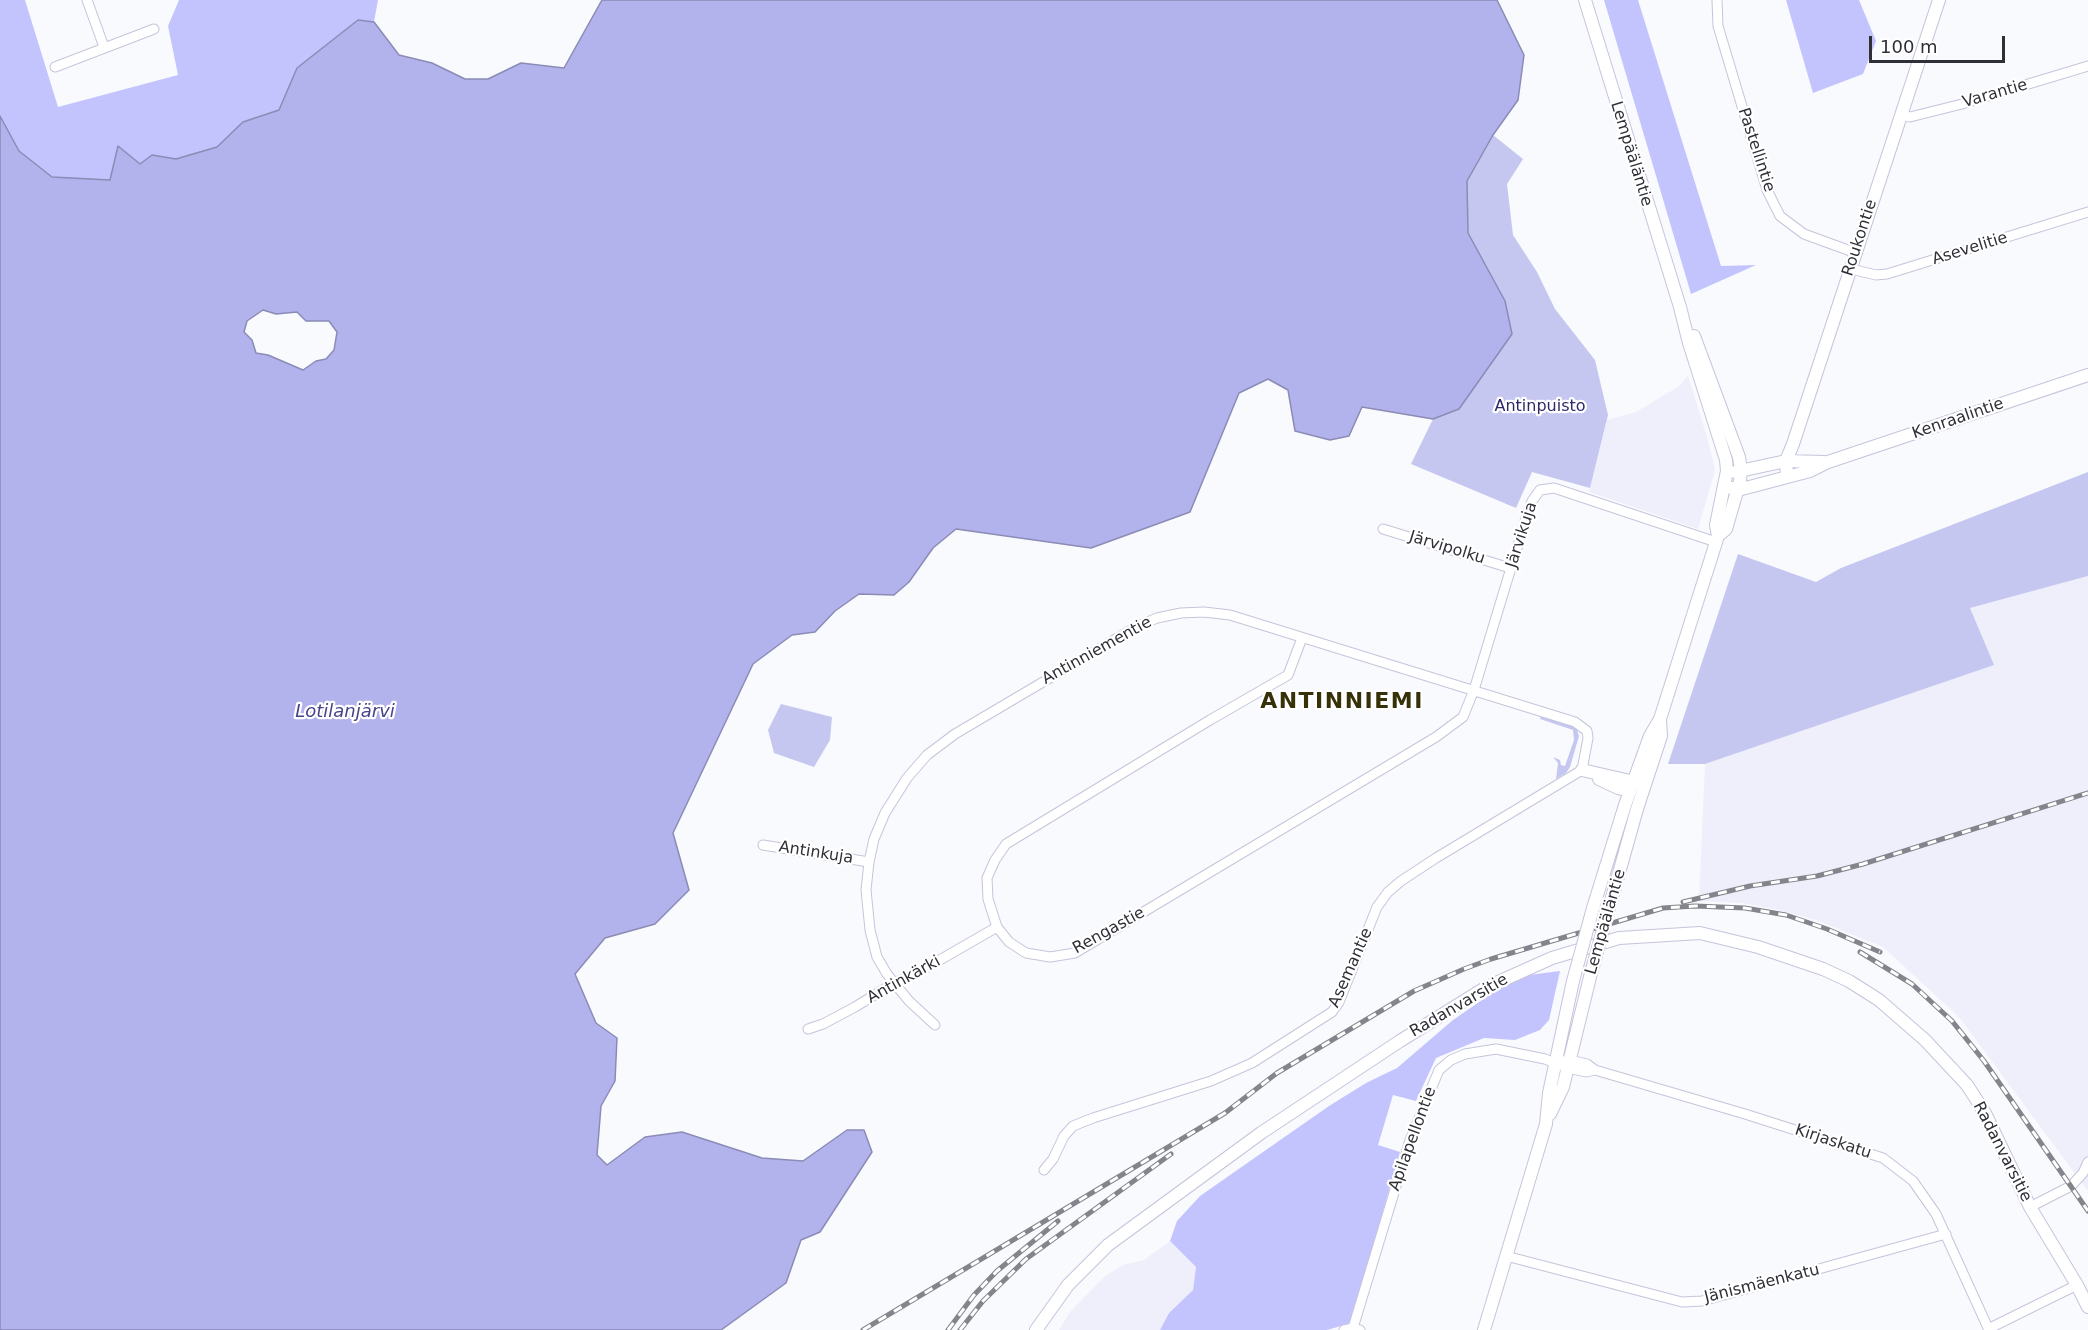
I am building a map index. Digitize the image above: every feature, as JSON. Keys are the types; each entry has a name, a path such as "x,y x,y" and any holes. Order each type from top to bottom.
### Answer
{"street":[{"path":"87,0 104,47"},
{"name":"Lempääläntie","path":"1565,1063 1573,981 1593,908 1636,785 1661,736 1660,719 1717,539 1726,529 1732,488 1726,460 1689,344 1680,307 1585,0"},
{"name":"Pastellintie","path":"1717,0 1718,26 1767,190 1780,216 1804,234 1856,253"},
{"name":"Roukontie","path":"1787,477 1786,460 1939,0"},
{"path":"55,67 154,29"},
{"name":"Varantie","path":"1901,115 1910,117 1962,104 2088,66"},
{"name":"Asevelitie","path":"1851,269 1876,275 1887,274 2088,212"},
{"name":"Lempääläntie","path":"1680,307 1696,341 1739,457 1741,470"},
{"name":"Kenraalintie","path":"1732,488 1810,471 1828,462 2088,375"},
{"name":"Kenraalintie","path":"1741,470 1786,460 1828,462"},
{"path":"1732,488 1732,474 1741,470"},
{"name":"Järvikuja","path":"1474,690 1532,501 1540,490 1546,488 1562,490 1717,539"},
{"name":"Järvipolku","path":"1383,529 1510,568"},
{"name":"Antinniementie","path":"935,1025 909,1001 894,983 878,957 870,930 866,890 869,862 874,839 885,813 907,778 927,756 955,734 1136,627 1157,618 1181,613 1204,612 1230,615 1474,690 1581,726 1587,731 1588,738 1582,770"},
{"name":"Rengastie","path":"1302,638 1288,675 1006,844 987,878 988,899 997,927 1009,942 1026,953 1050,957 1075,953 1436,737 1463,717 1474,690"},
{"path":"1582,770 1636,785"},
{"name":"Asemantie","path":"1044,1170 1053,1159 1064,1136 1073,1126 1211,1081 1252,1063 1332,1012 1339,1002 1377,907 1388,892 1436,858 1582,770"},
{"name":"Lempääläntie","path":"1484,1330 1545,1124 1549,1093 1565,1063 1610,905 1636,785"},
{"name":"Antinkuja","path":"764,845 869,862"},
{"name":"Antinkärki","path":"808,1029 823,1024 855,1007 997,927"},
{"name":"Radanvarsitie","path":"1035,1330 1068,1285 1108,1245 1261,1133 1485,988 1552,958 1619,938 1700,933 1730,938 1822,969 1849,981 1879,1000 1925,1040 1967,1084 2000,1142 2030,1207 2088,1307"},
{"name":"Apilapellontie","path":"1352,1329 1410,1140 1439,1070 1451,1060 1465,1054 1496,1049 1565,1063"},
{"name":"Kirjaskatu","path":"1565,1063 1586,1072 1595,1070 1756,1117 1883,1158 1913,1181 1936,1215 1989,1330 2077,1285"},
{"path":"2030,1207 2071,1186 2083,1173 2088,1162"},
{"name":"Jänismäenkatu","path":"1506,1256 1682,1302 1702,1301 1946,1234"}],"shaded area":[{"path":"0,0 25,0 58,107 178,75 168,26 179,0 378,0 374,22 358,20 297,68 279,110 243,122 217,147 176,159 152,155 140,164 118,146 110,180 52,177 19,151 0,116"},
{"path":"1604,0 1638,0 1721,266 1756,265 1691,294"},
{"path":"1786,0 1859,0 1876,41 1863,74 1813,93"},
{"path":"1688,376 1715,470 1698,529 1589,492 1607,420 1636,412 1678,387"},
{"path":"2088,576 2088,1191 1959,1017 1883,947 1816,920 1779,910 1742,903 1699,901 1705,764 1993,665 1970,608"},
{"path":"1560,971 1549,1020 1540,1030 1515,1040 1484,1038 1436,1058 1416,1101 1393,1095 1378,1145 1400,1152 1352,1319 1348,1324 1327,1330 1160,1330 1169,1313 1193,1290 1196,1267 1170,1241 1177,1221 1200,1196 1329,1106 1366,1083 1397,1068 1453,1020 1498,989 1529,975"},
{"path":"1170,1241 1196,1267 1193,1290 1169,1313 1160,1330 1059,1330 1070,1312 1105,1276 1123,1265 1144,1260"}],"green space":[{"name":"Antinpuisto","path":"1493,135 1523,159 1507,184 1513,235 1537,272 1555,309 1595,360 1608,415 1590,488 1532,472 1516,508 1411,464 1433,419 1459,408 1505,301 1468,233 1467,181"},
{"path":"2088,472 2088,576 1970,608 1994,665 1705,764 1668,764 1738,554 1816,582 1841,568"},
{"path":"781,704 832,717 830,740 814,767 774,753 768,730"},
{"path":"1541,716 1575,727 1579,736 1570,767 1566,773 1556,779 1558,763 1553,757 1565,766 1574,740 1573,730 1540,719"}],"water":[{"name":"Lotilanjärvi","path":"602,0 1497,0 1524,55 1518,100 1493,135 1467,181 1468,233 1505,301 1512,334 1459,409 1433,419 1362,407 1349,436 1330,440 1295,431 1288,390 1268,379 1239,393 1190,512 1091,548 956,529 933,548 909,582 894,595 859,594 835,611 815,632 792,635 753,664 673,833 689,890 655,924 605,938 575,974 596,1023 617,1038 615,1081 601,1106 597,1155 607,1165 645,1137 682,1132 762,1158 803,1161 847,1130 864,1130 872,1152 820,1232 801,1240 786,1283 721,1330 0,1330 0,116 19,151 52,177 110,180 118,146 140,164 152,155 176,159 217,147 243,122 279,110 297,68 358,20 374,22 399,55 432,63 465,79 488,79 521,63 564,68","holes":["263,310 276,314 297,312 306,321 329,321 337,332 334,350 326,359 316,361 303,370 268,355 256,353 252,340 244,332 247,321"]}],"railway":[{"path":"1683,902 1750,886 1817,876 1863,864 2088,793"},
{"path":"863,1330 1225,1113 1277,1073 1414,991 1464,969 1663,908 1695,906 1745,908 1786,915 1827,929 1880,952"},
{"path":"1860,952 1912,984 1952,1021 1984,1061 2088,1211"},
{"path":"960,1330 983,1301 1026,1259 1171,1154"},
{"path":"948,1330 974,1295 997,1271 1058,1221"}],"district":[{"name":"ANTINNIEMI","path":"1342,702"}]}
